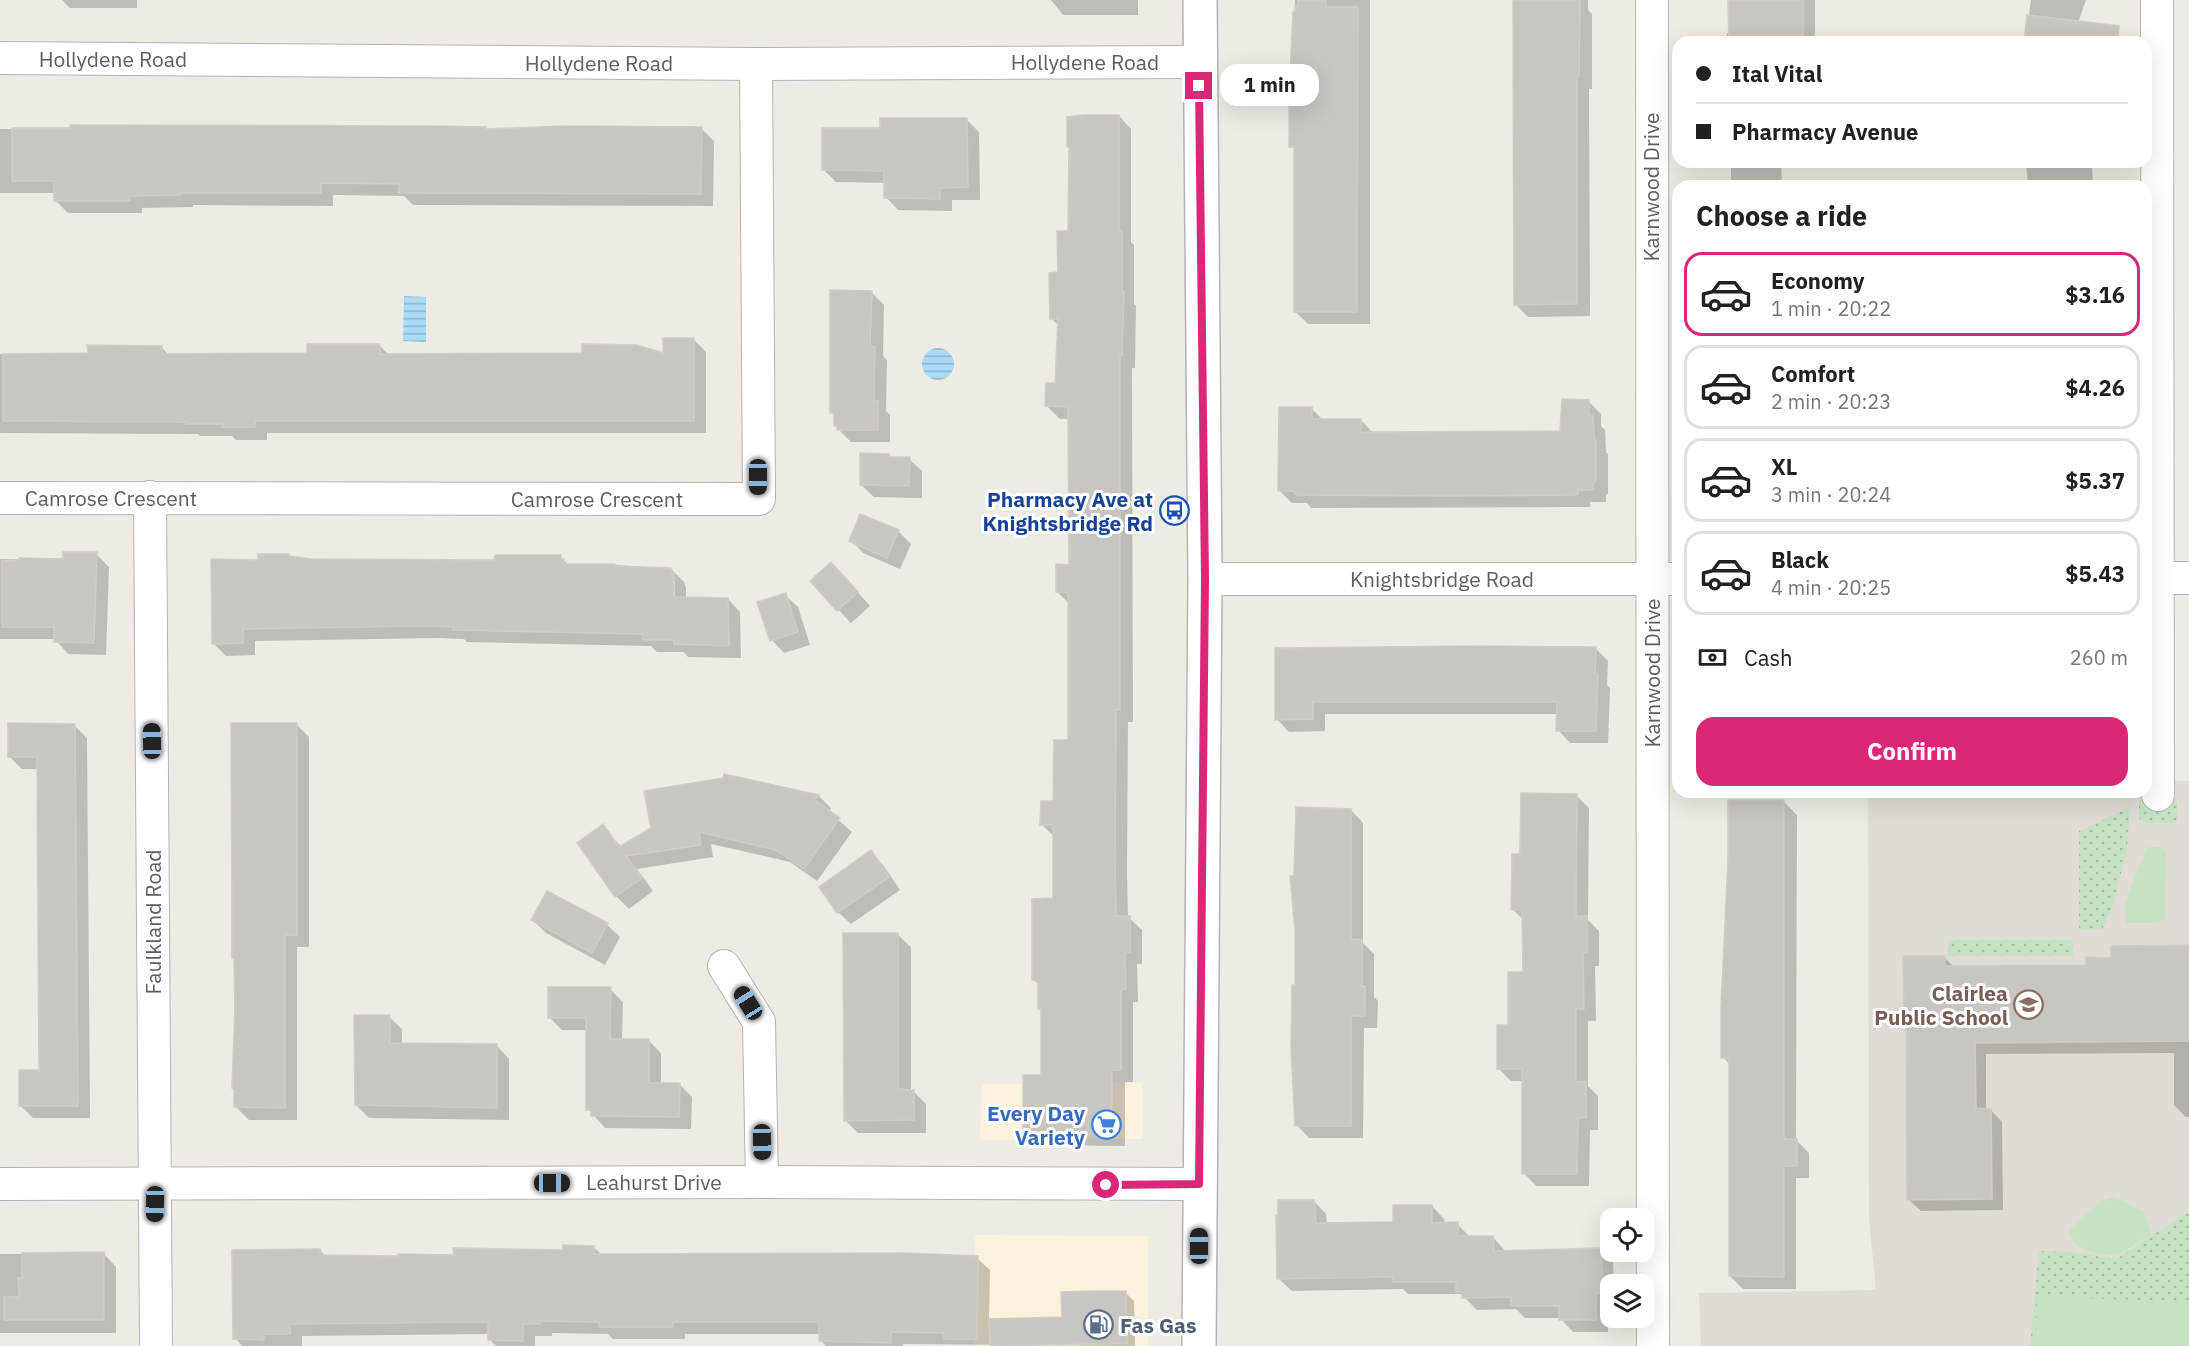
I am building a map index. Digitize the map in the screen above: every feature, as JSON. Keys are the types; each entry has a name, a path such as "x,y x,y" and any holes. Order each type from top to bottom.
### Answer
{"street":[{"path":"1199,1346 1205,579 1200,0"},
{"name":"Karnwood Drive","path":"1652,0 1666,580 1653,1346"},
{"path":"2157,0 2152,578 2158,795"},
{"name":"Hollydene Road","path":"0,58 756,64 1199,62"},
{"name":"Camrose Crescent","path":"0,498 759,499 756,64"},
{"name":"Faulkland Road","path":"150,497 156,1346"},
{"path":"2152,578 2189,578"},
{"name":"Knightsbridge Road","path":"1205,579 1666,580"},
{"path":"724,966 759,1022 762,1182"},
{"name":"Leahurst Drive","path":"0,1184 762,1182 1199,1184"}],"shaded area":[{"name":"Clairlea Public School","path":"2152,781 2189,781 2189,1346 1701,1346 1699,1293 1876,1290 1869,1219 1868,798 2152,798"},
{"path":"1142,1083 1143,1139 980,1140 982,1084"},
{"path":"975,1235 1148,1236 1148,1346 974,1346"}],"green space":[{"path":"2139,798 2177,798 2177,819 2173,823 2143,823 2139,818"},
{"path":"2130,807 2127,849 2114,902 2102,930 2079,929 2079,831"},
{"path":"2148,847 2161,847 2166,851 2165,918 2158,923 2126,923 2124,906"},
{"path":"1948,940 2072,940 2073,956 1948,956"},
{"path":"2115,1197 2144,1212 2151,1234 2117,1256 2095,1253 2081,1248 2072,1239 2069,1231 2101,1201"},
{"path":"2189,1212 2189,1346 2030,1346 2039,1251 2071,1252 2116,1259"},
{"path":"2037,1297 2189,1301 2189,1346 2036,1346"}],"water":[{"path":"404,296 426,297 426,342 403,341"},
{"path":"938,348 950,352 954,364 950,376 938,380 926,376 922,364 926,352"}],"building":[{"path":"1298,0 1326,0 1326,7 1358,7 1357,312 1294,312 1294,147 1289,147 1289,96 1293,12 1295,12 1295,6 1298,6"},
{"path":"1513,0 1580,0 1579,76 1577,76 1577,304 1514,305"},
{"path":"1728,0 1803,0 1803,36 1729,36"},
{"path":"2027,15 2119,26 2118,36 2025,36"},
{"path":"1119,115 1119,230 1122,230 1122,291 1124,292 1122,355 1120,355 1120,710 1116,710 1115,859 1116,916 1130,916 1130,952 1125,952 1126,989 1121,990 1121,1070 1112,1070 1112,1134 1023,1133 1023,1075 1041,1075 1041,1009 1038,1009 1038,980 1032,980 1032,899 1053,898 1053,825 1040,825 1041,801 1053,801 1054,740 1068,740 1068,593 1056,592 1056,564 1069,565 1068,407 1045,406 1046,383 1055,383 1058,319 1050,319 1049,273 1058,272 1057,231 1068,231 1067,117"},
{"path":"880,118 967,118 968,187 940,188 940,199 884,198 884,171 822,170 822,128 880,128"},
{"path":"70,125 432,126 486,127 486,129 564,126 702,127 701,194 399,193 399,184 321,183 321,193 181,193 181,195 130,196 130,201 54,201 54,181 12,181 12,128 70,128"},
{"path":"830,290 872,291 870,346 875,347 874,401 878,401 878,430 837,430 837,426 834,426 834,413 830,413"},
{"path":"663,338 694,338 694,421 255,421 255,427 222,427 222,424 186,424 186,422 3,421 3,354 88,353 87,345 162,346 162,354 307,353 307,344 379,344 381,354 582,353 582,344 637,345 663,353"},
{"path":"1562,399 1589,400 1589,416 1593,416 1594,440 1596,440 1596,482 1594,482 1593,490 1578,490 1578,494 1573,495 1449,496 1297,495 1294,491 1278,491 1279,407 1312,407 1312,419 1361,419 1361,432 1560,431"},
{"path":"860,453 910,457 909,486 860,485"},
{"path":"860,514 899,530 887,558 849,541"},
{"path":"63,552 97,552 94,643 54,642 54,627 2,627 2,561 19,560 19,558 63,559"},
{"path":"258,554 289,554 289,556 311,559 494,560 495,555 561,555 564,564 615,564 615,566 671,568 671,574 674,573 674,597 728,598 729,646 674,644 674,640 643,640 643,634 453,630 453,627 423,626 243,629 243,643 212,644 211,559 258,560"},
{"path":"831,562 858,592 837,611 810,581"},
{"path":"786,593 798,632 770,641 757,602"},
{"path":"1596,647 1595,673 1598,674 1596,731 1556,731 1557,702 1313,702 1313,719 1275,720 1275,648"},
{"path":"8,723 75,724 78,1106 19,1106 19,1070 39,1070 37,757 8,757"},
{"path":"231,723 297,723 297,935 285,935 285,1108 234,1107 234,1088 232,1088 235,1009 234,958 232,958"},
{"path":"724,774 819,795 815,800 840,818 804,869 776,850 699,832 701,845 626,856 642,878 615,897 577,843 603,824 619,847 651,828 644,791 723,778"},
{"path":"1521,793 1577,794 1576,916 1587,916 1587,953 1583,953 1584,1009 1576,1009 1576,1082 1586,1081 1586,1118 1578,1118 1577,1174 1522,1174 1522,1069 1497,1069 1497,1025 1508,1025 1508,972 1523,972 1522,910 1511,910 1512,854 1520,854"},
{"path":"1728,800 1784,800 1784,1139 1797,1139 1797,1166 1784,1166 1784,1277 1729,1276 1729,1058 1721,1058"},
{"path":"1296,807 1351,809 1351,939 1362,940 1362,986 1365,986 1365,1016 1351,1016 1351,1126 1295,1126 1291,1047 1292,985 1295,985 1295,930 1290,876 1294,876"},
{"path":"871,850 889,877 837,913 819,887"},
{"path":"547,891 608,923 592,953 531,920"},
{"path":"843,933 898,933 898,1089 914,1090 914,1120 844,1121"},
{"path":"2189,945 2189,1041 1975,1043 1976,1108 1991,1109 1992,1199 1907,1200 1906,1011 1904,1011 1903,956 1945,956 1945,966 2086,965 2086,957 2111,958 2111,946"},
{"path":"548,987 611,987 610,1039 649,1039 649,1083 680,1083 679,1117 591,1116 591,1110 586,1110 586,1018 548,1018"},
{"path":"354,1015 390,1015 390,1043 497,1044 497,1108 355,1105"},
{"path":"1278,1200 1314,1200 1316,1223 1393,1222 1393,1205 1432,1205 1432,1223 1458,1222 1458,1236 1493,1236 1494,1251 1600,1248 1602,1274 1600,1274 1600,1293 1596,1293 1596,1320 1559,1320 1559,1306 1511,1306 1511,1297 1462,1298 1462,1292 1456,1292 1456,1282 1393,1282 1393,1277 1277,1279 1276,1215 1278,1215"},
{"path":"563,1245 594,1246 594,1254 903,1253 978,1256 977,1339 944,1339 944,1333 891,1332 891,1343 819,1341 819,1322 673,1322 673,1327 599,1327 599,1322 540,1321 540,1324 523,1324 523,1341 488,1340 488,1322 290,1324 290,1334 264,1334 264,1340 233,1339 232,1250 320,1249 320,1255 398,1256 398,1254 454,1255 453,1248 563,1250"},
{"path":"104,1252 104,1320 4,1320 4,1297 19,1297 18,1278 22,1278 22,1253"},
{"path":"1126,1291 1127,1343 990,1346 989,1319 1062,1317 1061,1292"}],"place":[{"name":"Pharmacy Ave at Knightsbridge Rd","path":"1174,511"},
{"name":"Clairlea Public School","path":"2029,1005"},
{"name":"Every Day Variety","path":"1106,1125"},
{"name":"Fas Gas","path":"1099,1325"}],"route":[{"path":"1106,1185 1199,1184 1205,579 1199,86"}]}
